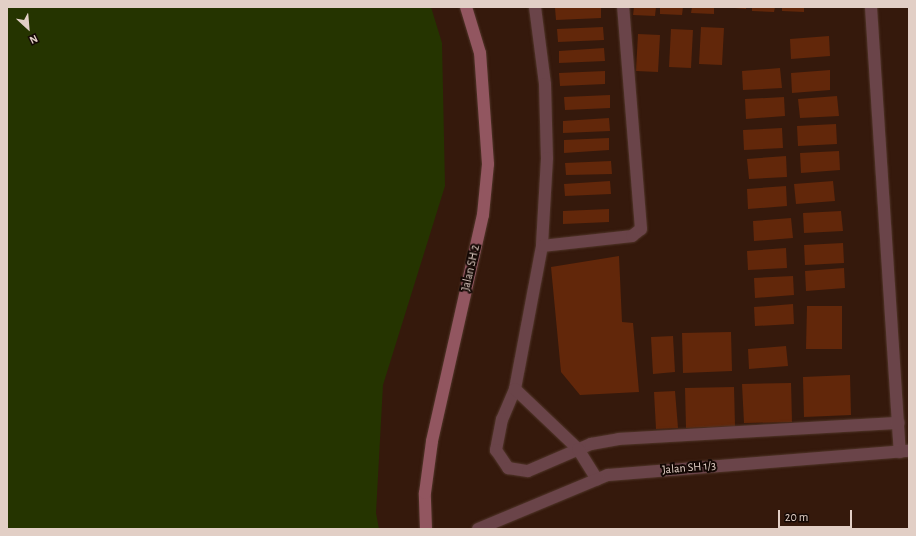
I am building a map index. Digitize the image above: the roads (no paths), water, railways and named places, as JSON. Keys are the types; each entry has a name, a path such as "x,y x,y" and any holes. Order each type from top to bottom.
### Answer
{"street":[{"name":"Jalan SH 2","path":"426,529 425,493 432,441 483,216 488,164 480,53 466,7"}],"lane":[{"path":"535,7 545,84 548,158 542,246 515,389 502,419 496,450 508,468 528,471 578,449 619,439 899,423"},
{"path":"542,246 632,236 641,229 623,7"},
{"path":"871,7 899,423 905,451"},
{"path":"515,389 578,449 598,479"},
{"name":"Jalan SH 1/3","path":"478,529 608,475 905,451"}]}
